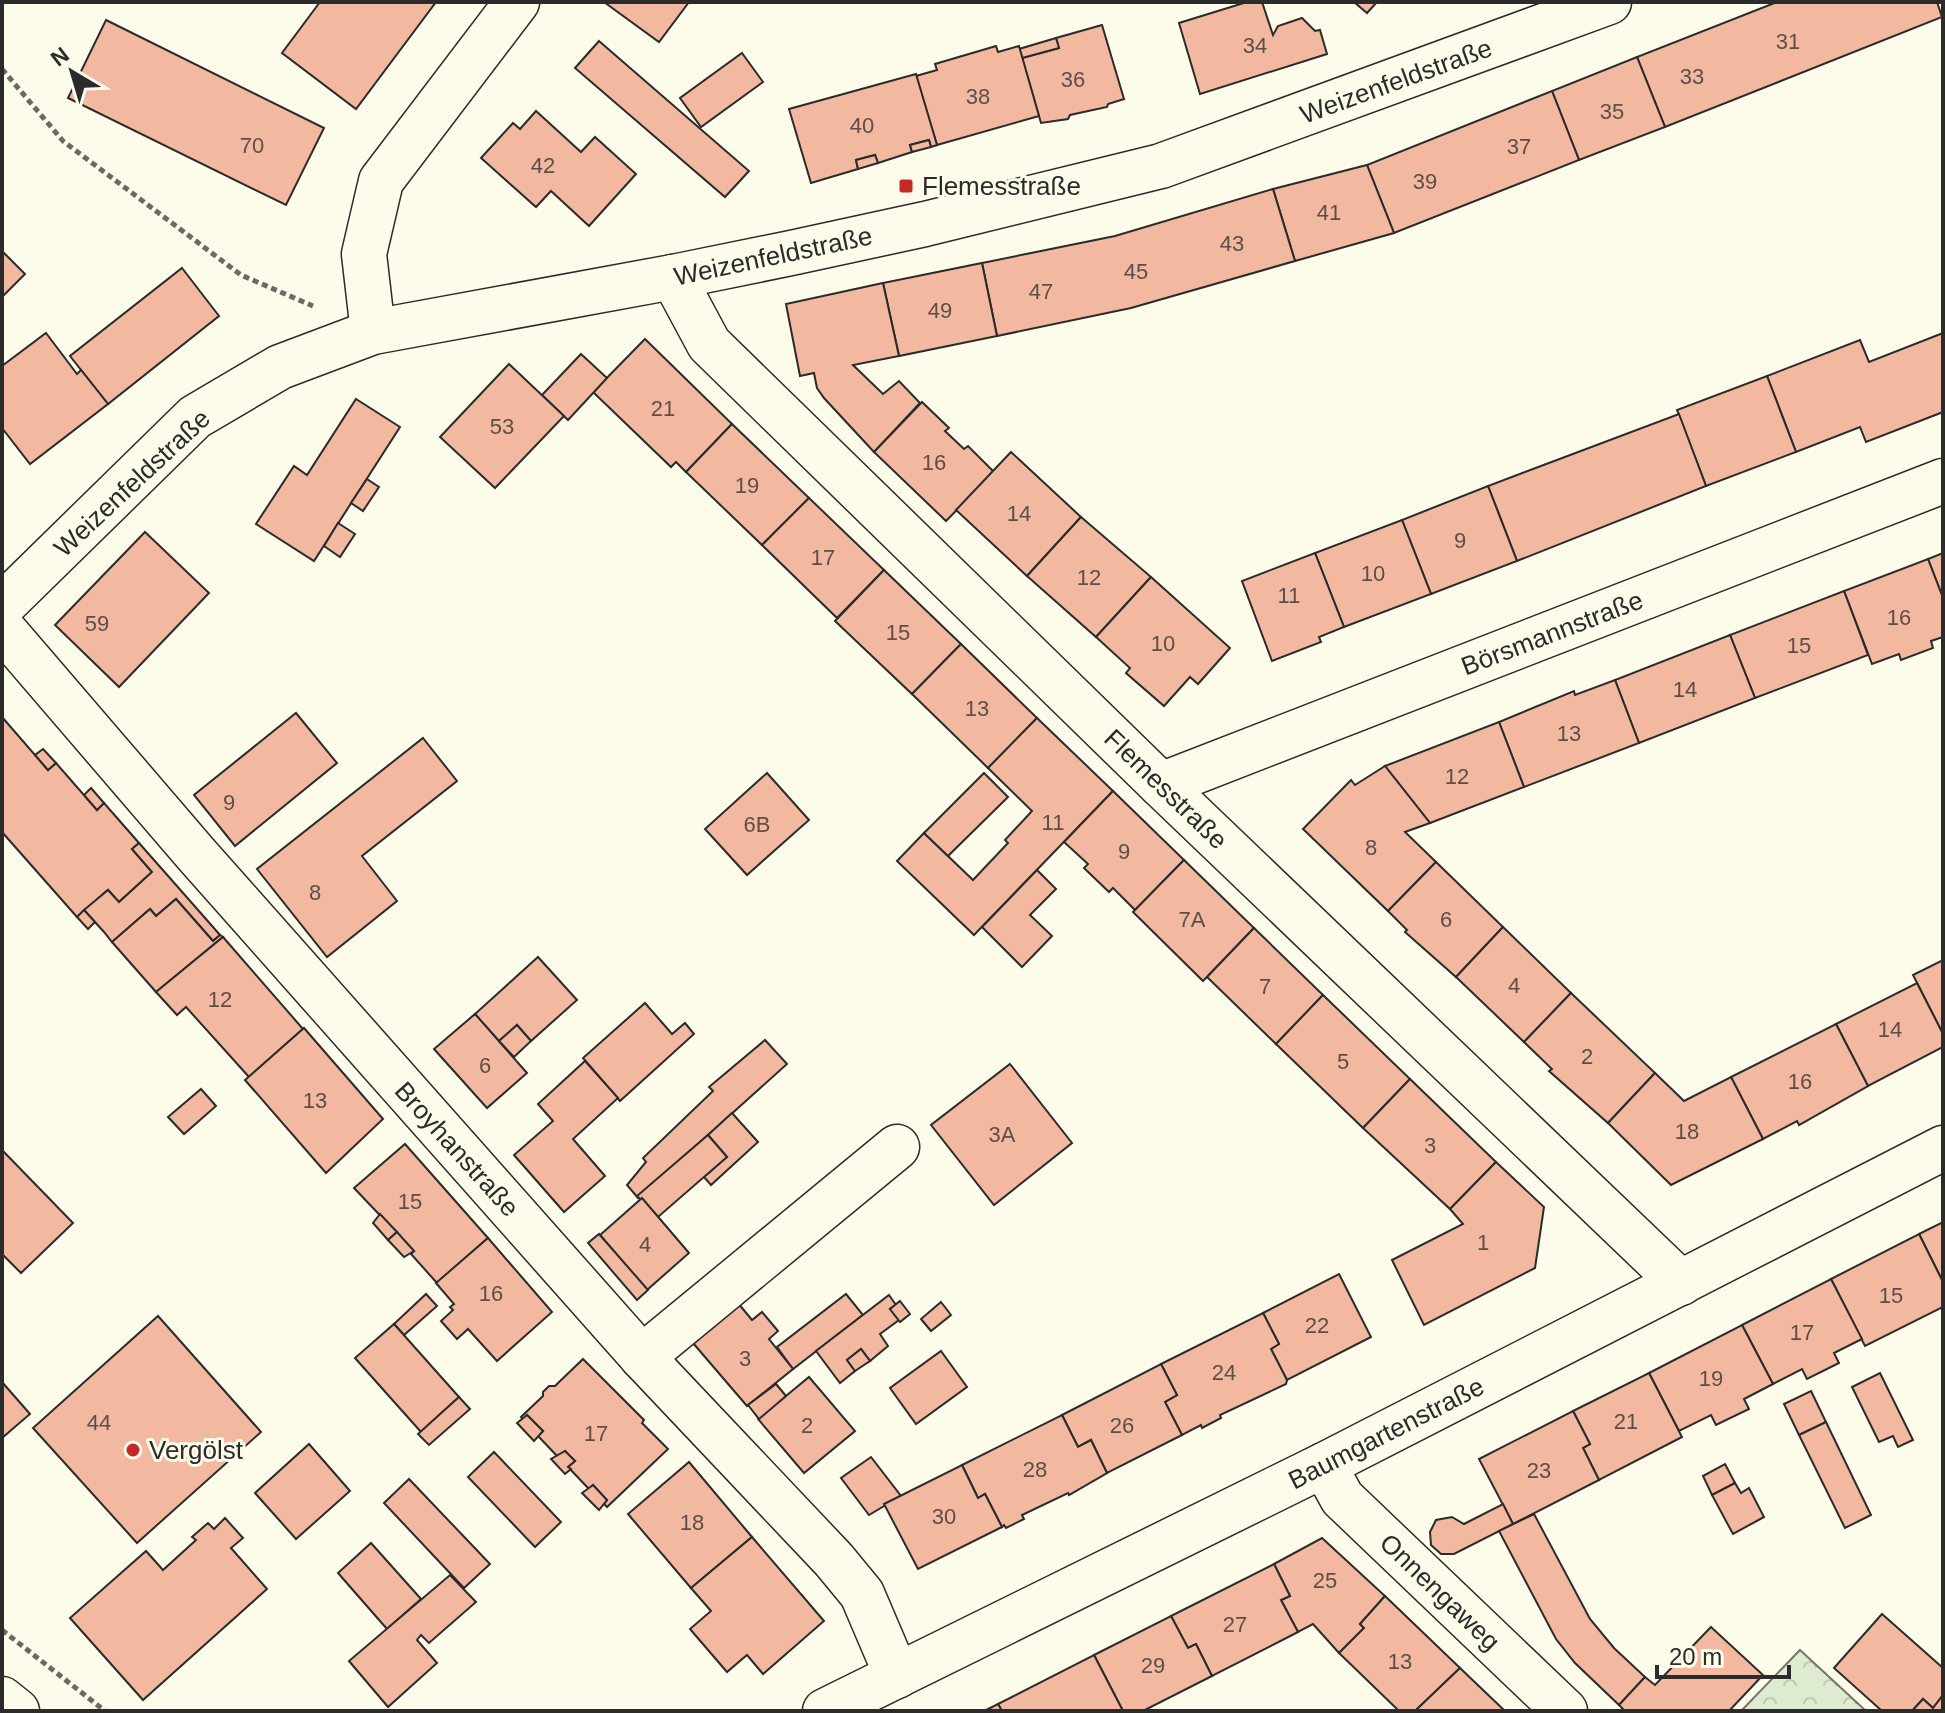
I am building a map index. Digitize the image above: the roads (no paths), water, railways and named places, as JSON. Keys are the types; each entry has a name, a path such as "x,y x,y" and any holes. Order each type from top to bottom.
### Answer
{"street":[{"path":"373,332 364,254 381,181 517,2"},
{"name":"Weizenfeldstraße","path":"2,606 195,417 280,367 373,332 673,277 925,224 1161,166 1609,2"},
{"name":"Flemesstraße","path":"673,277 709,344 1161,785 1681,1283"},
{"name":"Börsmannstraße","path":"1161,785 1943,481"},
{"name":"Broyhanstraße","path":"2,628 206,865 642,1357 834,1560 862,1594 897,1676"},
{"path":"642,1357 897,1147"},
{"name":"Baumgartenstraße","path":"825,1711 1324,1465 1943,1148"},
{"name":"Onnengaweg","path":"1324,1465 1342,1498 1565,1711"},
{"path":"2,1699 17,1711"}],"place":[{"name":"Flemesstraße","path":"906,186"},
{"name":"Vergölst","path":"133,1450"}]}
